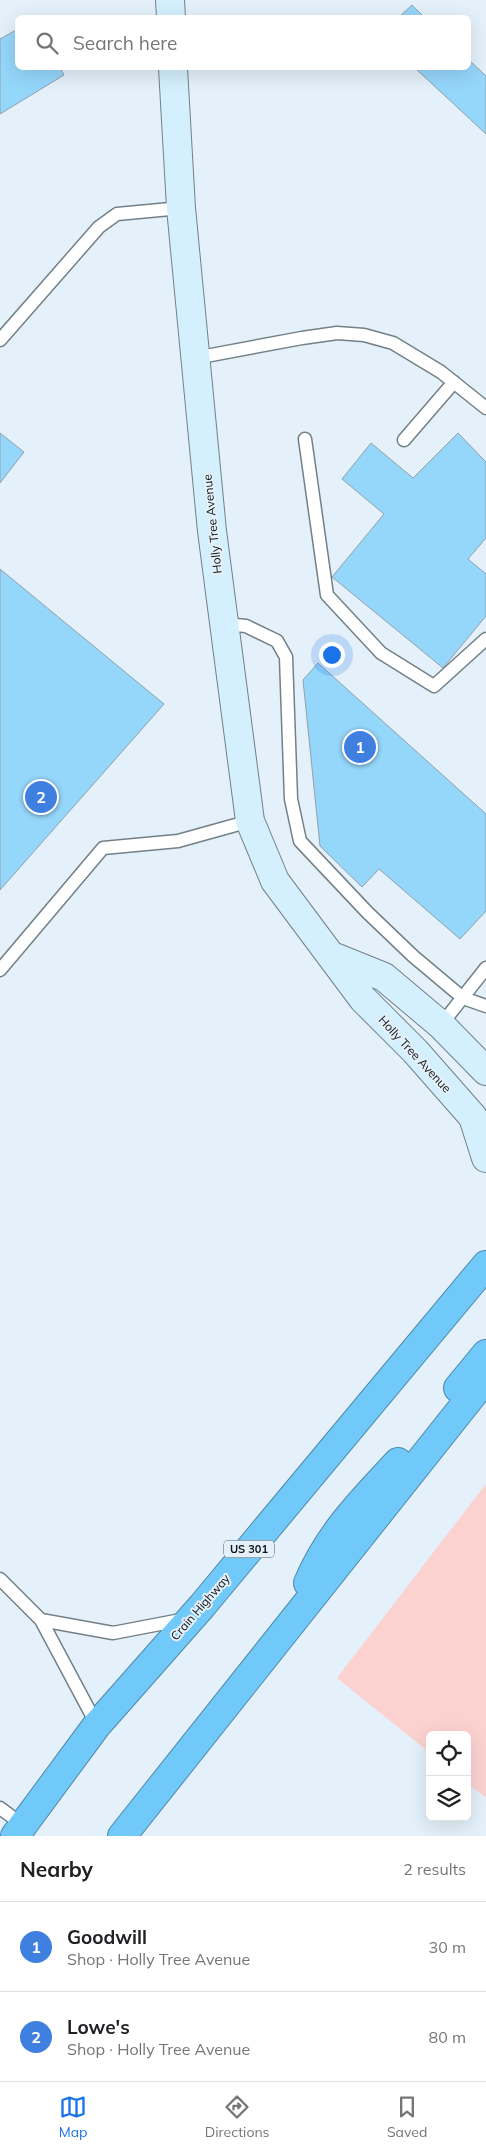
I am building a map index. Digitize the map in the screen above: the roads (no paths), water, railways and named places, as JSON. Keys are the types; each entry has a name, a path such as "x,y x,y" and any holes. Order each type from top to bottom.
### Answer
{"highway":[{"name":"Crain Highway","path":"19,1831 97,1725 191,1618 486,1265"},
{"path":"289,1626 314,1569 340,1525 401,1458 486,1354"},
{"path":"122,1836 486,1378"}],"street":[{"path":"170,0 171,15"},
{"name":"Holly Tree Avenue","path":"173,70 181,208 212,531 250,821 275,880 363,999 415,1051 473,1117 486,1158"},
{"path":"332,956 384,977 441,1025 486,1071"}],"lane":[{"path":"0,340 98,227 117,214 181,208"},
{"path":"195,358 337,333 364,334 393,343 441,372 486,408"},
{"path":"404,440 454,382"},
{"path":"305,439 327,595 381,653 434,686 486,638"},
{"path":"224,624 246,626 277,641 286,657 291,799 300,841 367,912 413,956 463,998 486,1006"},
{"path":"0,970 103,848 178,841 250,821"},
{"path":"441,1025 486,968"},
{"path":"0,1579 41,1620 97,1725"},
{"path":"41,1620 113,1633 191,1618"},
{"path":"0,1808 19,1831"}],"place":[{"name":"Goodwill","path":"360,747"},
{"name":"Lowe's","path":"41,797"}]}
